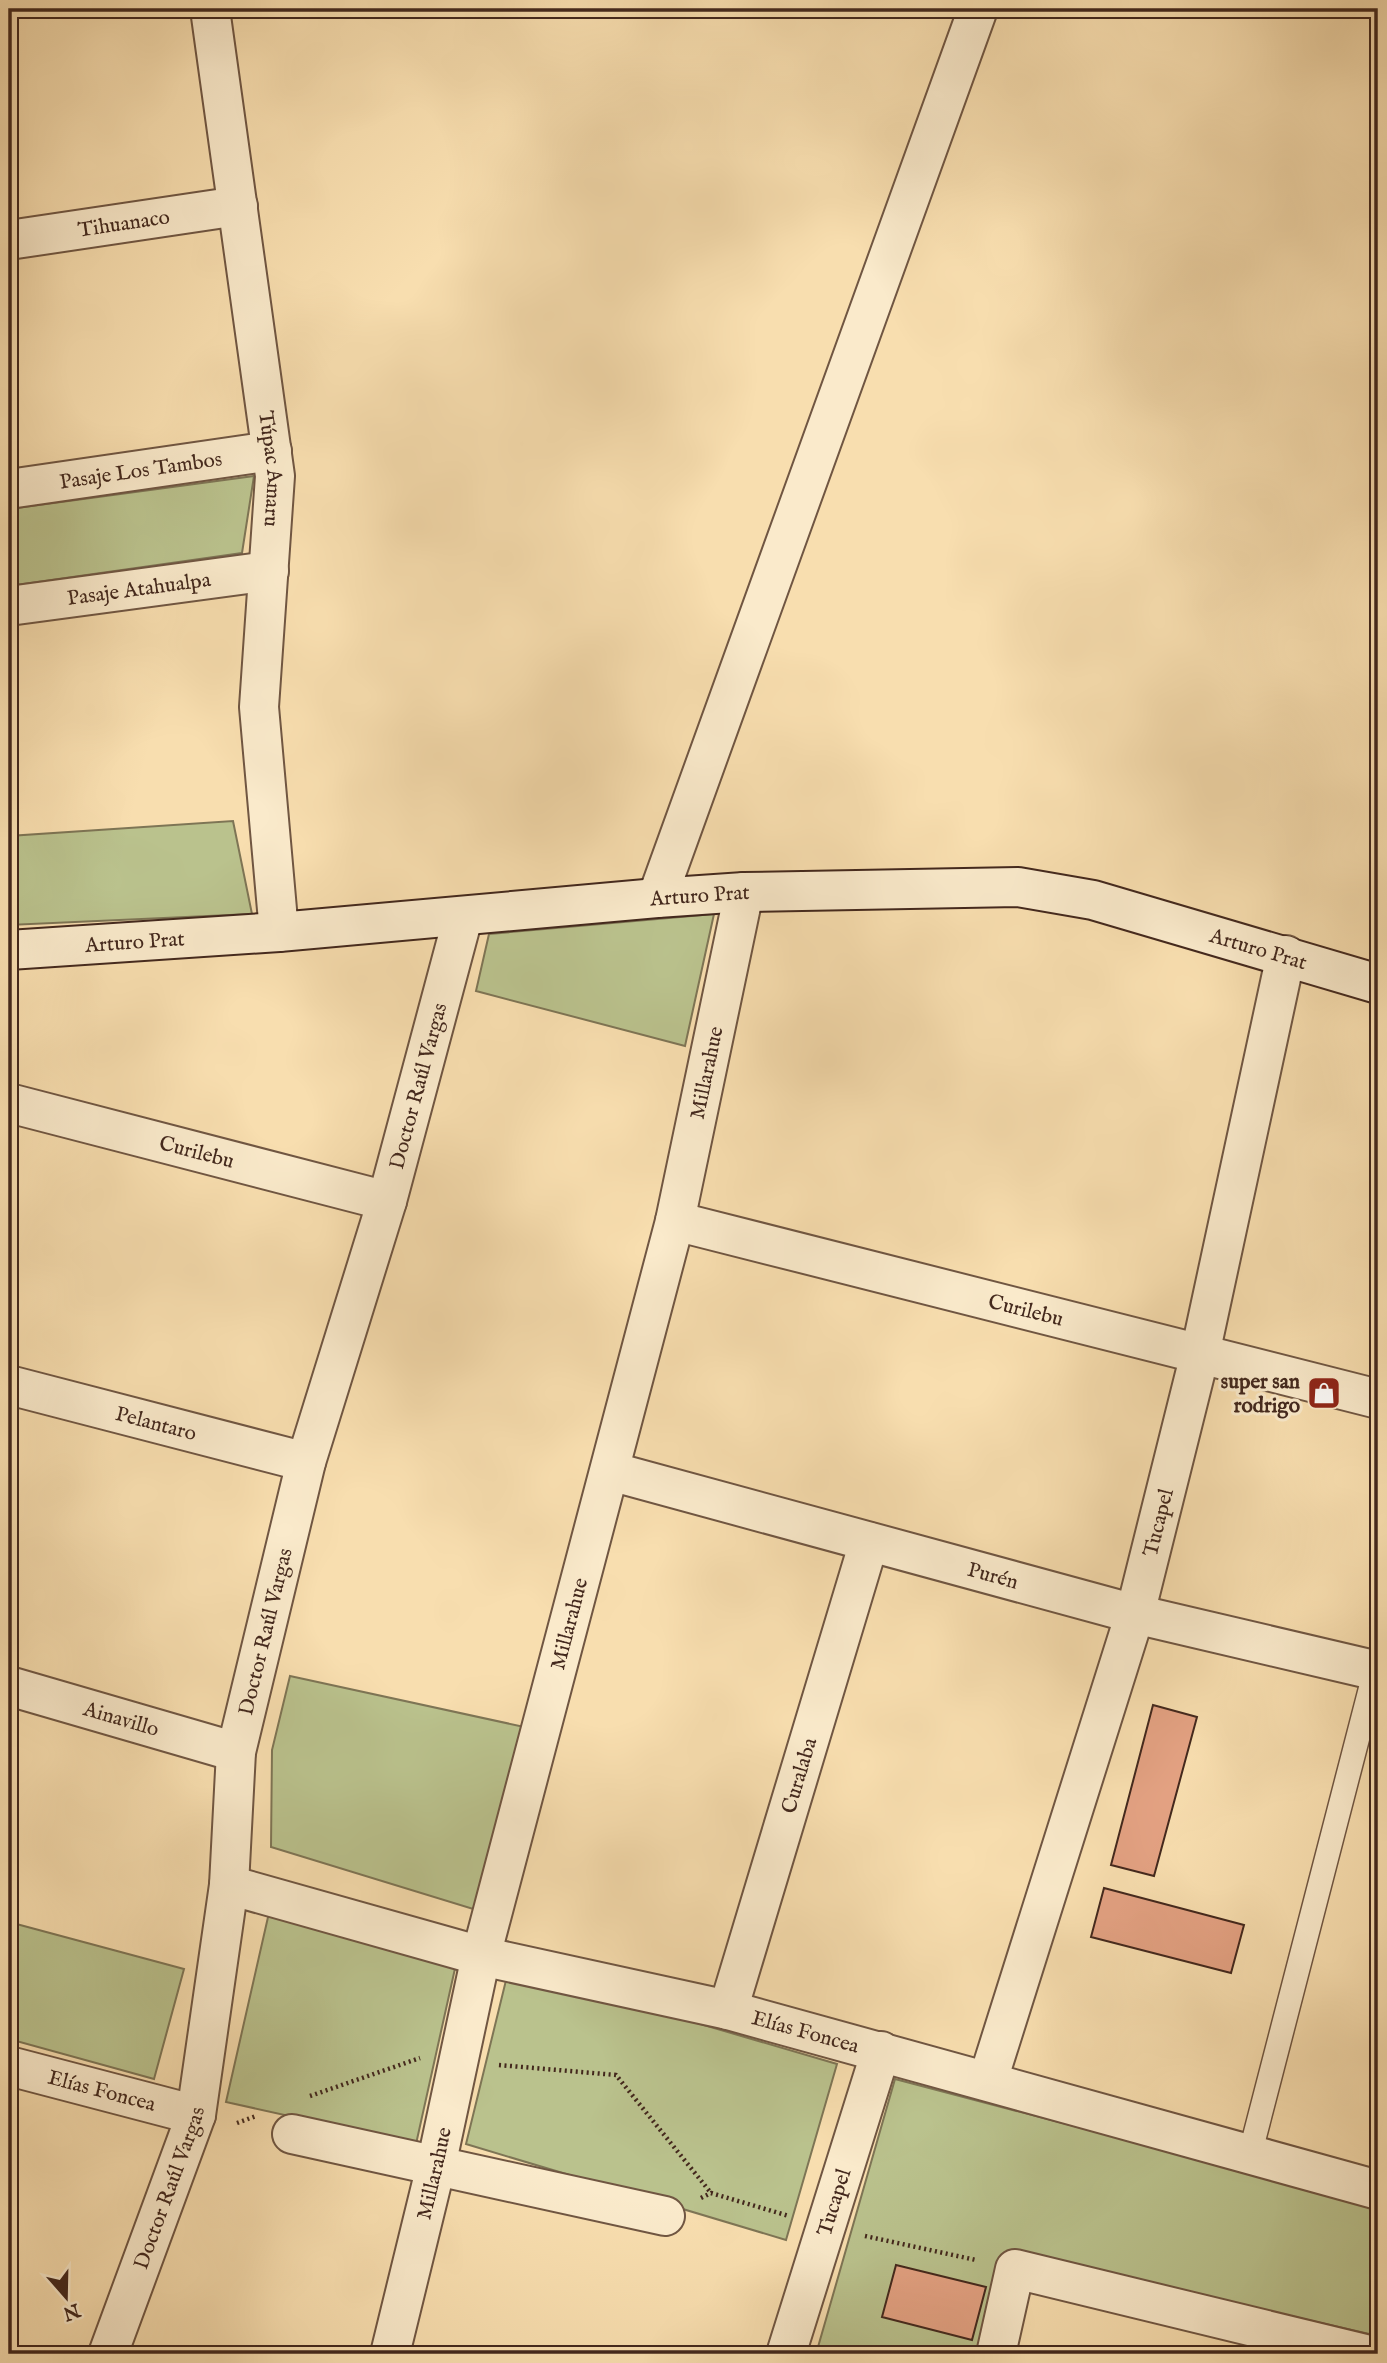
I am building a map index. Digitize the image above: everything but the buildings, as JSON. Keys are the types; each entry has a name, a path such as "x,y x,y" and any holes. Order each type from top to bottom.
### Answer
{"street":[{"name":"Túpac Amaru","path":"210,9 275,476 259,707 279,932"},
{"path":"657,898 978,9"},
{"name":"Tihuanaco","path":"9,240 237,206"},
{"name":"Pasaje Los Tambos","path":"9,489 272,451"},
{"name":"Pasaje Atahualpa","path":"9,606 269,571"},
{"name":"Arturo Prat","path":"9,950 279,932 744,892 1018,887 1093,900 1378,984"},
{"name":"Millarahue","path":"390,2354 436,2166 481,1956 675,1221 744,892"},
{"name":"Doctor Raúl Vargas","path":"108,2354 196,2115 229,1885 236,1752 306,1462 387,1201 463,917"},
{"name":"Tucapel","path":"988,2080 1135,1614 1200,1354 1286,955"},
{"name":"Curilebu","path":"9,1103 387,1201"},
{"name":"Curilebu","path":"675,1221 1378,1399"},
{"name":"Pelantaro","path":"9,1385 306,1462"},
{"name":"Purén","path":"610,1471 1135,1614 1376,1671"},
{"name":"Curalaba","path":"728,2010 869,1542"},
{"name":"Ainavillo","path":"9,1686 236,1752"},
{"name":"Elías Foncea","path":"229,1885 481,1956 728,2010 1378,2190"},
{"name":"Tucapel","path":"786,2354 881,2051"},
{"name":"Elías Foncea","path":"9,2066 196,2115"},
{"path":"285,2116 436,2166 665,2216"},
{"path":"996,2354 1014,2269 1365,2354"}],"lane":[{"path":"1250,2154 1376,1671"}],"path":[{"path":"196,2115 237,2123 285,2116 416,2057 616,2076 710,2193"},
{"path":"237,2123 285,2116"}],"green space":[{"path":"254,476 242,553 9,586 9,509"},
{"path":"233,821 252,914 9,925 9,836"},
{"path":"714,914 685,1046 476,991 489,934"},
{"path":"290,1676 529,1728 483,1912 271,1847 272,1750"},
{"path":"271,1904 460,1946 416,2144 226,2102"},
{"path":"9,1922 184,1969 154,2079 9,2039"},
{"path":"509,1968 837,2064 786,2240 466,2144"},
{"path":"895,2079 1378,2206 1378,2336 1007,2251 981,2354 816,2354"}],"place":[{"name":"super san rodrigo","path":"1324,1393"}]}
